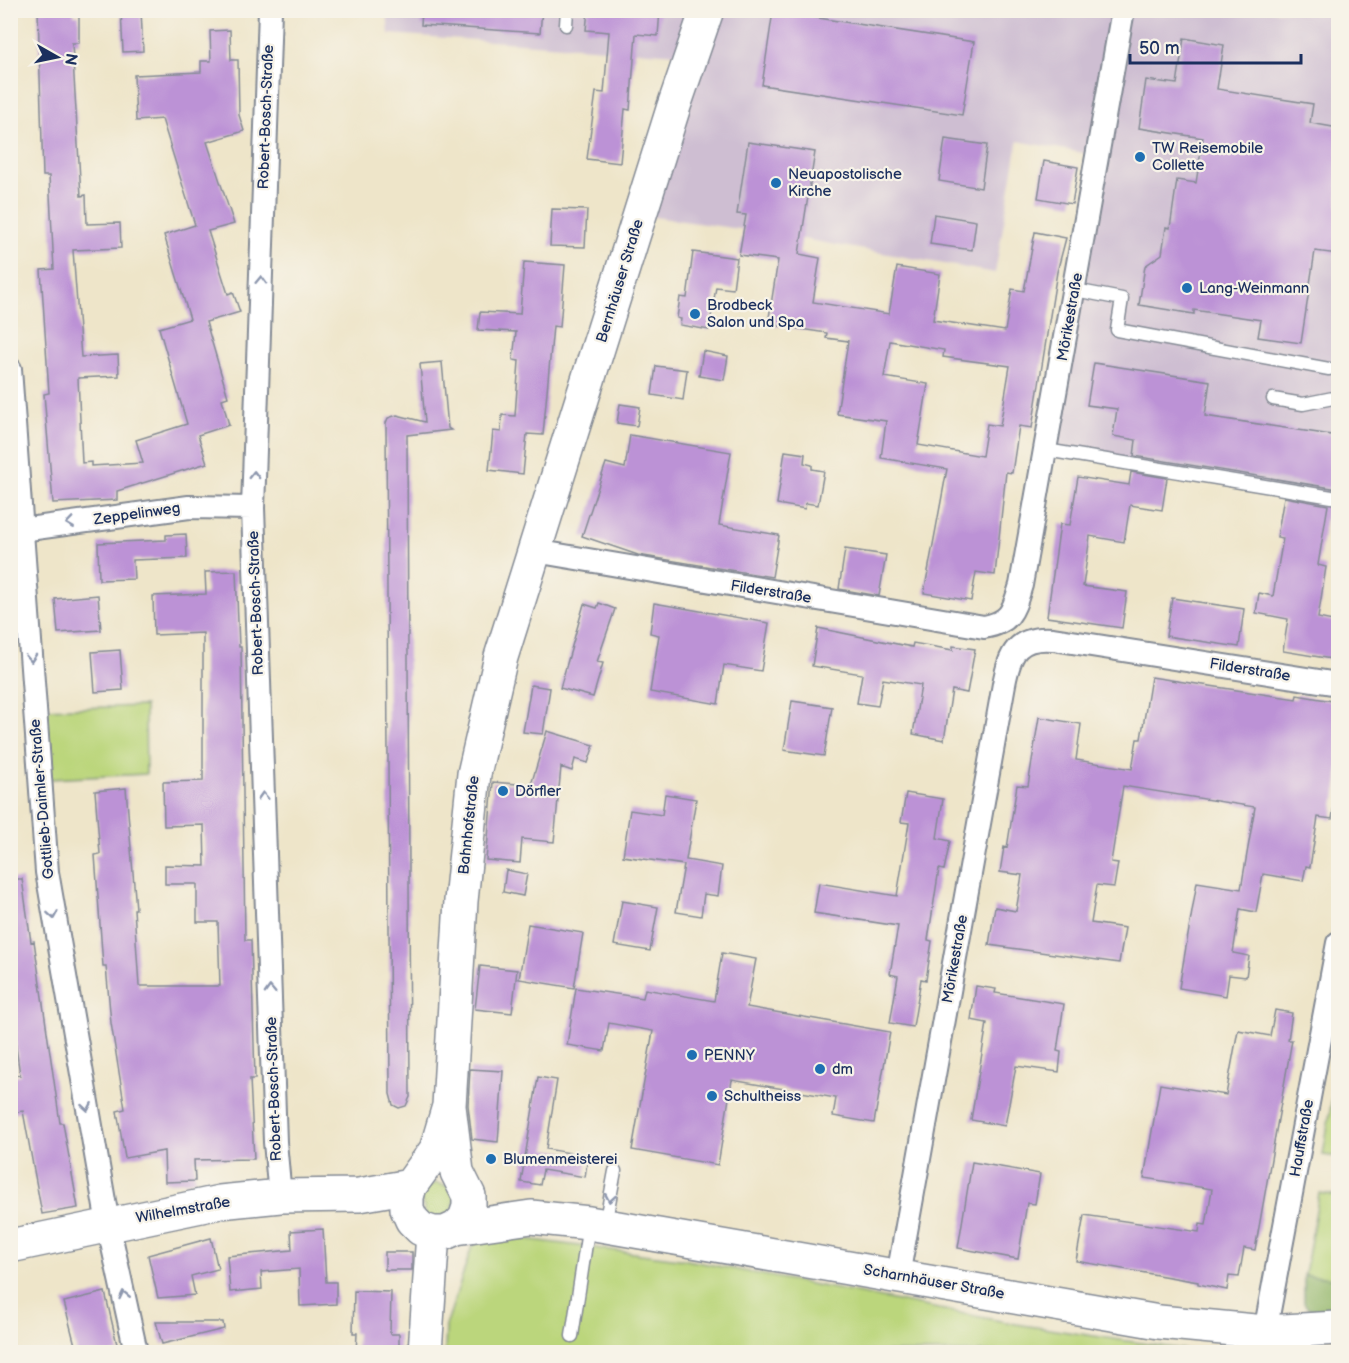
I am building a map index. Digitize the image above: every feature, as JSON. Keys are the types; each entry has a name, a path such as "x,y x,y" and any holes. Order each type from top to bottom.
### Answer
{"street":[{"name":"Robert-Bosch-Straße","path":"270,10 253,508 275,1142 280,1196"},
{"name":"Bernhäuser Straße","path":"535,551 674,106 707,10"},
{"name":"Mörikestraße","path":"1006,620 1012,611 1021,585 1123,10"},
{"name":"Gottlieb-Daimler-Straße","path":"10,369 47,872 108,1224 136,1353"},
{"name":"Zeppelinweg","path":"21,530 189,507 253,508"},
{"name":"Filderstraße","path":"535,551 984,627 1006,620"},
{"name":"Bahnhofstraße","path":"425,1208 465,1219 469,1207 469,1196 455,1162 448,1106 460,901 474,774 501,657 535,551"},
{"name":"Filderstraße","path":"1020,646 1030,640 1053,639 1338,684"},
{"name":"Mörikestraße","path":"898,1276 1009,661 1020,646"},
{"name":"Hauffstraße","path":"1266,1332 1338,943"},
{"name":"Bahnhofstraße","path":"425,1353 425,1208 436,1150 448,1106"},
{"path":"425,1208 438,1170 449,1172 462,1182"},
{"name":"Scharnhäuser Straße","path":"462,1182 477,1193 531,1217"},
{"name":"Wilhelmstraße","path":"10,1246 220,1202 280,1196 359,1195 425,1208"},
{"name":"Scharnhäuser Straße","path":"425,1208 597,1224 1159,1322 1266,1332 1338,1328"}],"lane":[{"path":"566,25 567,10"},
{"path":"1075,290 1122,299 1117,330 1329,369"},
{"path":"1273,399 1303,404 1338,397"},
{"path":"1046,450 1338,498"},
{"path":"572,1336 597,1224 615,1171"}],"shaded area":[{"path":"387,11 1338,11 1338,505 1046,450 1099,156 1018,141 995,273 775,234 640,215 691,55 389,34"}],"green space":[{"path":"145,706 146,774 50,779 41,709"},
{"path":"1338,1062 1338,1157 1323,1155"},
{"path":"436,1183 450,1187 455,1192 452,1218 428,1220 420,1197 429,1186"},
{"path":"1319,1193 1338,1196 1338,1305 1305,1300 1305,1274"},
{"path":"488,1234 687,1260 1016,1324 1199,1352 445,1352 446,1326 472,1246"},
{"path":"1304,1275 1333,1278 1338,1281 1338,1307 1319,1310 1308,1308 1304,1303"}],"building":[{"path":"38,10 74,10 74,15 79,15 79,43 72,43 81,196 86,195 87,224 120,223 121,248 73,250 81,357 118,355 119,376 78,378 82,463 91,462 91,466 143,463 136,440 187,424 159,328 190,319 164,235 195,225 162,119 136,121 134,75 201,72 201,61 211,61 210,31 230,30 231,60 238,60 239,115 244,131 207,142 234,224 208,231 228,294 233,292 240,312 206,322 228,397 222,399 229,425 198,435 207,463 117,491 117,500 53,503 44,394 49,393 41,270 54,269 49,176 43,176"},
{"path":"121,10 141,10 143,51 123,52"},
{"path":"422,10 542,10 540,33 421,25"},
{"path":"588,10 660,10 658,36 636,34 630,110 625,109 620,163 587,159 596,92 604,93 609,32 586,30"},
{"path":"773,11 974,42 962,115 762,85"},
{"path":"1184,38 1224,45 1217,89 1313,104 1310,123 1338,128 1338,254 1315,251 1301,343 1258,337 1261,320 1194,310 1194,314 1139,305 1145,266 1162,254 1166,227 1170,228 1177,180 1196,183 1203,138 1139,128 1146,80 1177,84"},
{"path":"945,139 987,145 981,188 939,181"},
{"path":"748,142 815,152 799,254 820,258 813,302 889,314 897,267 940,274 933,320 1005,331 1012,289 1024,291 1035,232 1066,238 1057,272 1032,428 1019,426 1012,473 1006,472 995,575 976,572 971,601 924,593 947,469 881,458 886,421 837,414 848,341 826,338 827,333 768,324 778,260 739,255 746,215 737,214","holes":["890,341 944,350 943,357 1010,366 1000,426 987,424 982,456 918,445 928,384 884,377"]},
{"path":"1044,161 1078,167 1072,204 1038,198"},
{"path":"552,209 587,210 585,247 550,246"},
{"path":"934,214 976,221 972,250 930,244"},
{"path":"693,252 737,258 733,289 716,287 709,330 680,325 681,319 677,318 680,297 687,298"},
{"path":"524,262 565,265 560,327 553,326 543,435 527,434 523,474 489,470 493,431 501,432 502,415 515,416 519,361 513,360 516,332 478,330 480,312 520,314"},
{"path":"703,351 728,356 724,380 699,376"},
{"path":"442,362 448,428 451,430 407,435 410,1097 406,1106 399,1108 393,1105 390,1094 386,423 388,418 397,415 425,422 420,364"},
{"path":"1094,363 1210,381 1205,416 1338,436 1338,489 1134,456 1136,440 1113,436 1117,409 1087,405"},
{"path":"656,366 687,370 683,400 652,395"},
{"path":"620,404 640,407 637,426 617,423"},
{"path":"630,435 731,452 719,525 779,535 772,577 638,555 582,536 606,463 625,468"},
{"path":"785,451 805,454 804,463 812,465 812,469 824,471 818,505 806,503 805,509 777,504"},
{"path":"1131,472 1167,478 1162,510 1130,505 1124,542 1090,536 1083,586 1127,592 1122,628 1047,617 1060,524 1070,525 1078,477 1129,485"},
{"path":"1284,497 1328,505 1318,565 1326,567 1318,618 1338,622 1338,660 1283,651 1288,619 1256,613 1259,593 1273,596 1283,538 1277,537"},
{"path":"186,534 187,558 133,560 134,579 99,580 98,543 166,540 166,535"},
{"path":"845,549 886,555 879,596 839,589"},
{"path":"236,571 239,647 241,647 245,940 251,940 255,1079 250,1079 254,1159 194,1160 195,1181 165,1182 164,1151 125,1158 117,1111 125,1109 111,1023 106,966 103,966 95,855 100,854 95,791 126,788 136,909 134,909 139,986 220,986 218,922 197,922 197,884 165,884 165,865 205,866 204,825 164,826 163,782 203,781 203,633 154,635 153,596 206,594 205,572"},
{"path":"98,595 101,630 58,633 55,599"},
{"path":"1172,598 1244,609 1239,647 1166,636"},
{"path":"599,603 615,609 597,662 603,663 593,697 560,688 584,604 597,608"},
{"path":"654,603 769,623 761,671 724,665 718,704 650,692 659,635 650,633"},
{"path":"818,628 912,647 913,643 953,650 953,646 975,649 967,693 952,690 944,740 913,734 921,685 883,679 878,706 857,703 862,674 812,666"},
{"path":"120,650 123,690 95,692 92,652"},
{"path":"1151,677 1296,699 1297,695 1338,702 1338,779 1332,819 1318,817 1310,867 1306,866 1303,881 1263,874 1256,912 1240,909 1233,953 1249,956 1246,977 1229,975 1226,996 1179,988 1197,882 1241,889 1255,807 1123,786 1111,862 1118,863 1114,887 1097,885 1091,923 1125,928 1119,963 989,945 995,907 1016,911 1022,875 1000,872 1004,847 1007,848 1017,785 1028,786 1039,717 1081,724 1076,760 1132,769 1137,739 1141,739"},
{"path":"531,685 550,688 543,734 523,732"},
{"path":"792,701 832,707 824,756 784,750"},
{"path":"547,731 594,745 588,763 575,759 572,771 561,767 554,842 522,839 520,863 486,860 493,782 531,785"},
{"path":"906,793 943,799 937,838 950,841 944,870 939,869 928,940 932,941 926,980 921,979 913,1027 890,1023 898,976 890,974 898,926 814,913 819,883 897,896 909,823 901,822"},
{"path":"665,794 696,799 686,860 722,866 718,896 704,894 701,916 676,912 684,865 623,856 630,810 662,815"},
{"path":"506,870 527,874 523,896 503,892"},
{"path":"10,879 22,879 31,942 34,941 60,1123 63,1123 78,1208 42,1214 23,1111 10,1113 10,1076 20,1075 10,1005"},
{"path":"622,901 658,907 650,951 614,945"},
{"path":"528,924 583,933 574,988 519,979"},
{"path":"722,953 756,959 747,1007 890,1032 874,1123 833,1116 836,1098 732,1080 718,1165 632,1150 653,1031 609,1023 604,1051 567,1045 576,988 643,998 645,989 714,1001"},
{"path":"480,966 517,970 512,1013 475,1009"},
{"path":"976,986 996,989 995,993 1064,1004 1057,1051 1061,1052 1059,1072 1016,1066 1005,1126 971,1120 987,1023 971,1020"},
{"path":"1275,1010 1292,1013 1288,1040 1292,1040 1255,1250 1244,1248 1239,1277 1229,1276 1227,1290 1198,1284 1198,1282 1076,1261 1084,1215 1199,1232 1200,1224 1206,1225 1212,1189 1144,1178 1160,1084 1226,1095 1238,1030 1270,1036"},
{"path":"470,1069 503,1071 498,1142 472,1139 468,1105"},
{"path":"538,1077 557,1080 546,1149 588,1156 585,1177 543,1170 540,1185 521,1182"},
{"path":"972,1162 1040,1174 1035,1204 1027,1203 1018,1259 958,1248"},
{"path":"323,1229 326,1282 336,1282 336,1304 300,1306 299,1269 261,1272 262,1289 230,1292 227,1256 292,1250 291,1231"},
{"path":"211,1238 218,1269 191,1276 195,1295 158,1298 148,1255"},
{"path":"385,1252 412,1252 412,1270 385,1270"},
{"path":"354,1291 391,1292 390,1334 399,1334 399,1353 356,1353 357,1333 353,1333"},
{"path":"105,1292 119,1353 77,1353 64,1302"},
{"path":"156,1322 223,1322 224,1329 162,1344"}],"place":[{"name":"TW Reisemobile Collette","path":"1140,157"},
{"name":"Neuapostolische Kirche","path":"776,183"},
{"name":"Lang-Weinmann","path":"1187,288"},
{"name":"Brodbeck Salon und Spa","path":"695,314"},
{"name":"Dörfler","path":"503,791"},
{"name":"PENNY","path":"692,1055"},
{"name":"dm","path":"820,1069"},
{"name":"Schultheiss","path":"712,1096"},
{"name":"Blumenmeisterei","path":"491,1159"}]}
